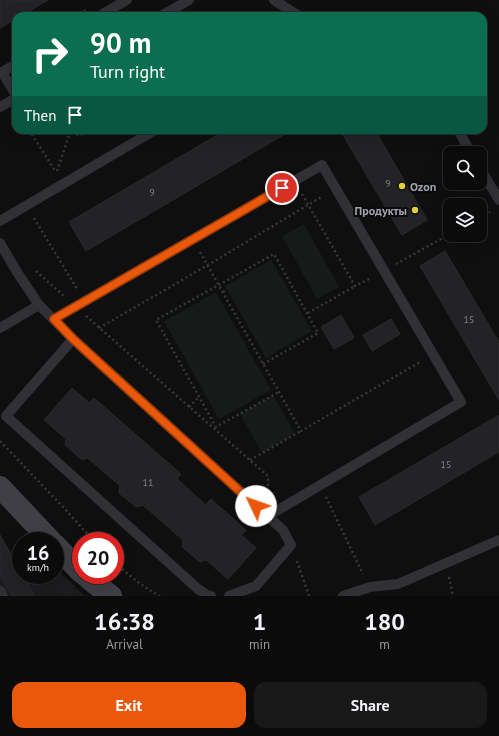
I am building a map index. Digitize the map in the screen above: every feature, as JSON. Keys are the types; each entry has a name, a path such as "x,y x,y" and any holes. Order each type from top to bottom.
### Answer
{"street":[{"path":"0,487 42,532"},
{"path":"64,554 72,563"},
{"path":"95,584 111,596"}],"lane":[{"path":"106,12 127,0"},
{"path":"168,12 189,0"},
{"path":"274,0 293,12"},
{"path":"12,66 2,72 12,88"},
{"path":"0,107 12,100"},
{"path":"0,221 148,134"},
{"path":"460,134 467,146"},
{"path":"54,319 322,165 461,402 268,516"},
{"path":"487,180 499,200"},
{"path":"0,243 39,305 73,339 283,530 291,545 256,586 229,596"},
{"path":"0,260 17,272"},
{"path":"0,328 39,305"},
{"path":"73,339 6,416 198,589 211,596"},
{"path":"343,596 370,587 398,584 499,540"},
{"path":"0,591 3,596"}],"path":[{"path":"83,12 88,9"},
{"path":"32,134 56,173 70,134 87,134"},
{"path":"99,328 208,265 335,188"},
{"path":"27,205 80,304 99,328 268,476 268,516"},
{"path":"193,239 301,431"},
{"path":"215,428 156,320 274,254 318,333 263,364"},
{"path":"308,313 355,286"},
{"path":"223,292 227,290"},
{"path":"62,296 80,304"},
{"path":"250,460 433,355"},
{"path":"215,428 279,392"},
{"path":"189,407 199,397"},
{"path":"0,441 86,532"},
{"path":"320,485 370,587"},
{"path":"291,545 309,596"},
{"path":"124,571 147,589 160,596"}],"shaded area":[{"path":"304,224 339,287 317,299 282,236"},
{"path":"271,260 312,331 266,358 225,286"},
{"path":"216,292 271,390 219,419 164,321"},
{"path":"273,395 295,434 262,453 240,414"},
{"path":"0,535 12,556 12,584 64,584 64,576 85,596 0,596"}],"building":[{"path":"0,0 48,0 28,12 12,12 12,21 0,28"},
{"path":"219,134 285,134 86,251 69,222"},
{"path":"342,134 377,134 427,220 402,235"},
{"path":"445,251 499,342 499,400 420,266"},
{"path":"341,315 354,338 334,349 321,327"},
{"path":"391,319 400,334 372,351 363,335"},
{"path":"72,388 89,403 94,398 181,474 177,479 206,505 211,499 246,530 241,535 256,548 228,579 206,560 200,562 182,547 183,540 143,505 136,507 119,493 120,486 88,458 82,460 65,445 66,439 44,420"},
{"path":"499,415 499,452 375,525 359,497"},
{"path":"0,535 12,556 12,584 28,584 34,596 12,596 0,575"}],"place":[{"name":"Ozon","path":"402,186"},
{"name":"Продукты","path":"415,210"}],"route":[{"path":"256,506 73,339 54,319 282,188"}]}
